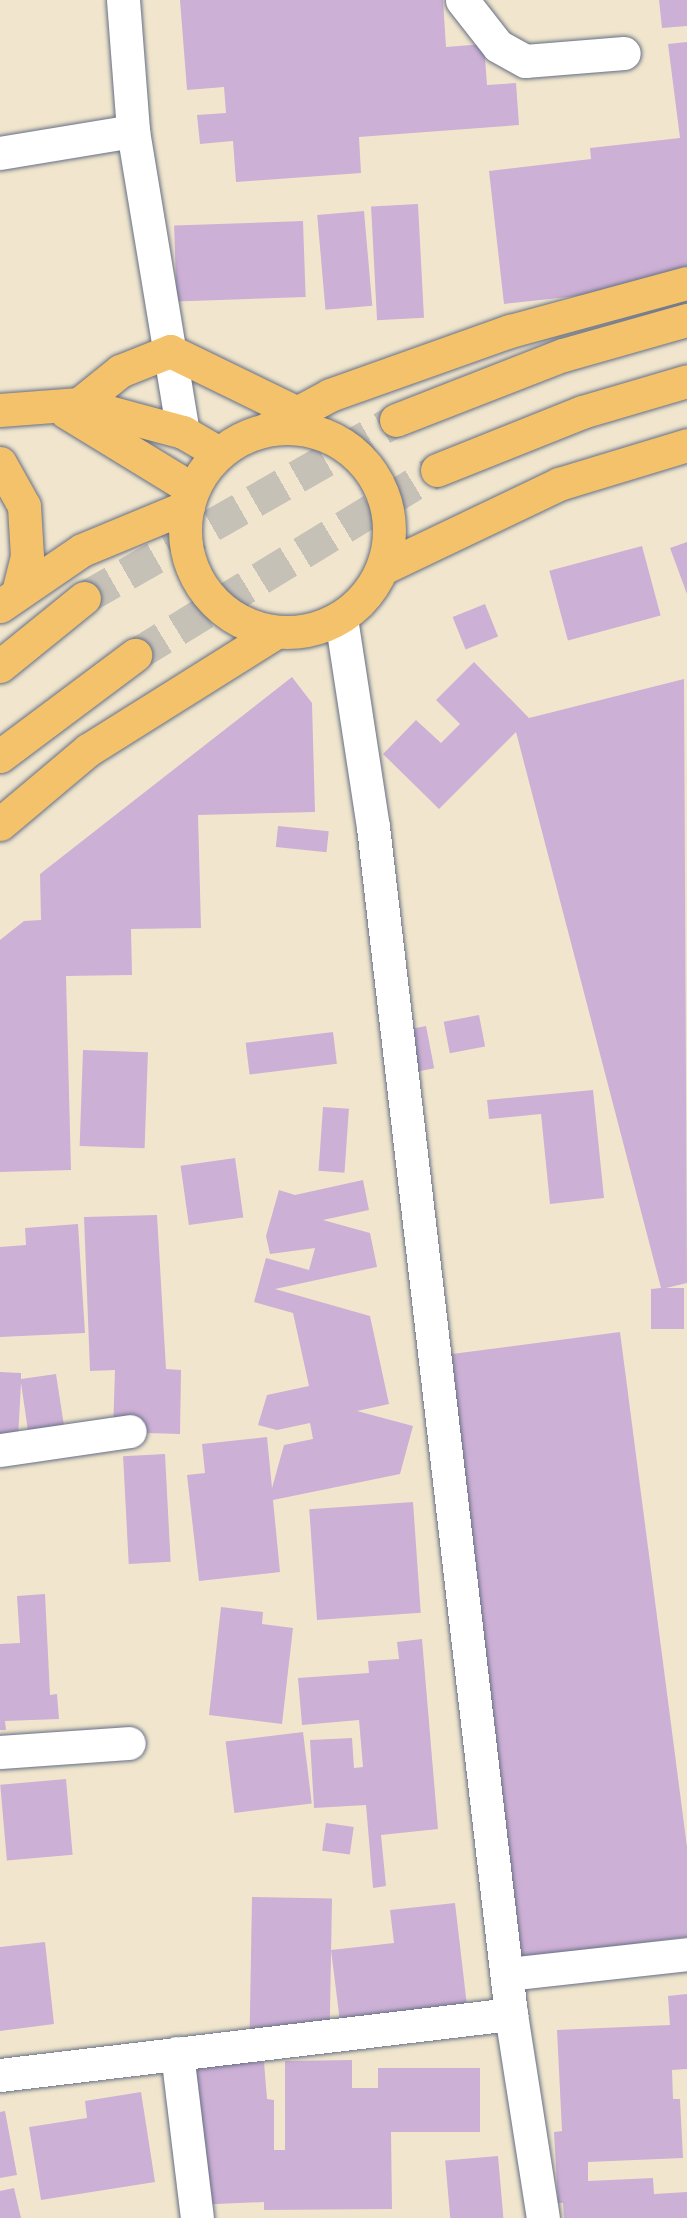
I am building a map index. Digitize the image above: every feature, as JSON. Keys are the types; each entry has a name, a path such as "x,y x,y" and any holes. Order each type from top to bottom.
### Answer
{"main road":[{"path":"265,430 322,434 351,450 373,474 387,504 390,537 383,568 366,596 341,618 310,630 276,632 244,623 201,588 185,546 190,498 219,453 295,412 510,331 687,283"},
{"path":"396,420 563,355 687,320"},
{"path":"67,404 120,370 170,351 295,412"},
{"path":"437,470 582,412 687,381"},
{"path":"67,404 190,498"},
{"path":"0,410 67,404 183,432 219,453"},
{"path":"383,568 559,484 687,445"},
{"path":"0,463 18,488 25,514 27,556 9,599"},
{"path":"9,599 82,550 190,498"},
{"path":"0,666 84,598"},
{"path":"0,824 88,750 276,632"},
{"path":"0,756 135,656"}],"street":[{"path":"123,0 133,131 183,432"},
{"path":"462,0 498,46 525,61 624,53"},
{"path":"0,153 133,131"},
{"path":"341,618 374,839 511,2014 543,2218"},
{"path":"0,1450 130,1431"},
{"path":"0,1752 129,1743"},
{"path":"507,1974 687,1954"},
{"path":"0,2074 511,2014"},
{"path":"177,2053 197,2218"}],"building":[{"path":"180,0 443,0 446,47 484,44 487,85 516,83 519,125 359,137 361,173 236,182 233,141 200,144 197,115 226,113 224,87 187,90"},
{"path":"659,0 687,0 687,26 662,28"},
{"path":"687,42 687,284 504,304 489,171 591,159 590,148 680,138 668,44"},
{"path":"418,204 424,318 377,320 371,206"},
{"path":"364,211 372,306 325,310 317,215"},
{"path":"303,221 306,297 177,301 174,226"},
{"path":"687,542 687,594 670,548"},
{"path":"642,546 661,616 568,640 549,571"},
{"path":"485,604 498,636 466,650 453,617"},
{"path":"474,662 529,718 684,679 687,1283 666,1288 684,1288 684,1329 651,1329 651,1289 661,1288 516,732 439,809 383,754 416,720 441,743 460,724 436,700"},
{"path":"292,677 312,703 315,812 198,815 201,928 131,929 132,975 66,976 71,1170 0,1172 0,940 24,921 41,920 40,874"},
{"path":"278,826 329,831 327,852 276,847"},
{"path":"479,1015 485,1046 450,1053 444,1022"},
{"path":"426,1026 434,1068 409,1073 400,1031"},
{"path":"333,1032 337,1064 250,1074 246,1043"},
{"path":"83,1050 148,1052 145,1148 80,1146"},
{"path":"593,1090 604,1198 550,1204 541,1114 489,1119 487,1100"},
{"path":"323,1107 349,1109 344,1173 319,1171"},
{"path":"235,1158 243,1217 189,1225 181,1166"},
{"path":"363,1180 369,1210 323,1220 370,1233 377,1267 275,1289 370,1316 389,1404 357,1411 413,1426 400,1474 273,1500 280,1572 199,1581 187,1475 205,1473 202,1444 267,1437 272,1488 284,1445 313,1439 310,1423 277,1430 258,1425 267,1395 309,1386 293,1313 254,1302 266,1258 309,1270 315,1248 270,1254 266,1236 279,1190 295,1195"},
{"path":"157,1215 166,1369 181,1370 180,1434 113,1432 115,1370 90,1371 84,1217"},
{"path":"78,1224 85,1333 0,1337 0,1247 26,1245 25,1228"},
{"path":"620,1332 687,1847 687,1937 522,1958 444,1355"},
{"path":"0,1372 21,1373 21,1379 56,1374 64,1426 28,1431 21,1383 18,1439 0,1438"},
{"path":"165,1454 171,1562 129,1564 123,1456"},
{"path":"413,1502 421,1613 317,1620 309,1509"},
{"path":"45,1594 50,1695 57,1694 59,1719 5,1721 6,1730 0,1730 0,1644 20,1643 17,1596"},
{"path":"221,1607 263,1612 262,1624 293,1628 282,1724 209,1715"},
{"path":"422,1639 438,1829 381,1835 386,1886 373,1888 366,1805 314,1808 310,1740 352,1738 354,1768 363,1767 359,1720 302,1725 298,1678 369,1673 368,1661 399,1659 397,1642"},
{"path":"303,1732 312,1803 234,1813 226,1742"},
{"path":"66,1779 73,1855 7,1860 0,1785"},
{"path":"326,1823 354,1827 350,1855 322,1851"},
{"path":"252,1897 332,1898 330,2033 250,2032"},
{"path":"455,1903 469,2023 342,2038 331,1950 394,1943 390,1910"},
{"path":"45,1942 54,2024 0,2031 0,1947"},
{"path":"687,1994 687,2069 672,2070 673,2099 680,2099 683,2158 588,2162 588,2181 653,2178 654,2194 687,2192 687,2218 564,2218 563,2203 558,2203 554,2132 562,2131 557,2030 670,2025 668,1996"},
{"path":"352,2060 352,2088 378,2088 378,2068 480,2068 480,2132 391,2132 392,2209 264,2210 264,2202 193,2205 187,2065 264,2062 267,2099 274,2100 274,2150 285,2150 285,2061"},
{"path":"141,2092 155,2182 41,2200 29,2127 87,2118 85,2101"},
{"path":"5,2111 17,2175 0,2178 0,2112"},
{"path":"498,2156 503,2218 450,2218 445,2161"},
{"path":"14,2188 21,2218 0,2218 0,2191"}],"tunnel":[{"path":"84,598 396,420"},
{"path":"135,655 437,470"}]}
